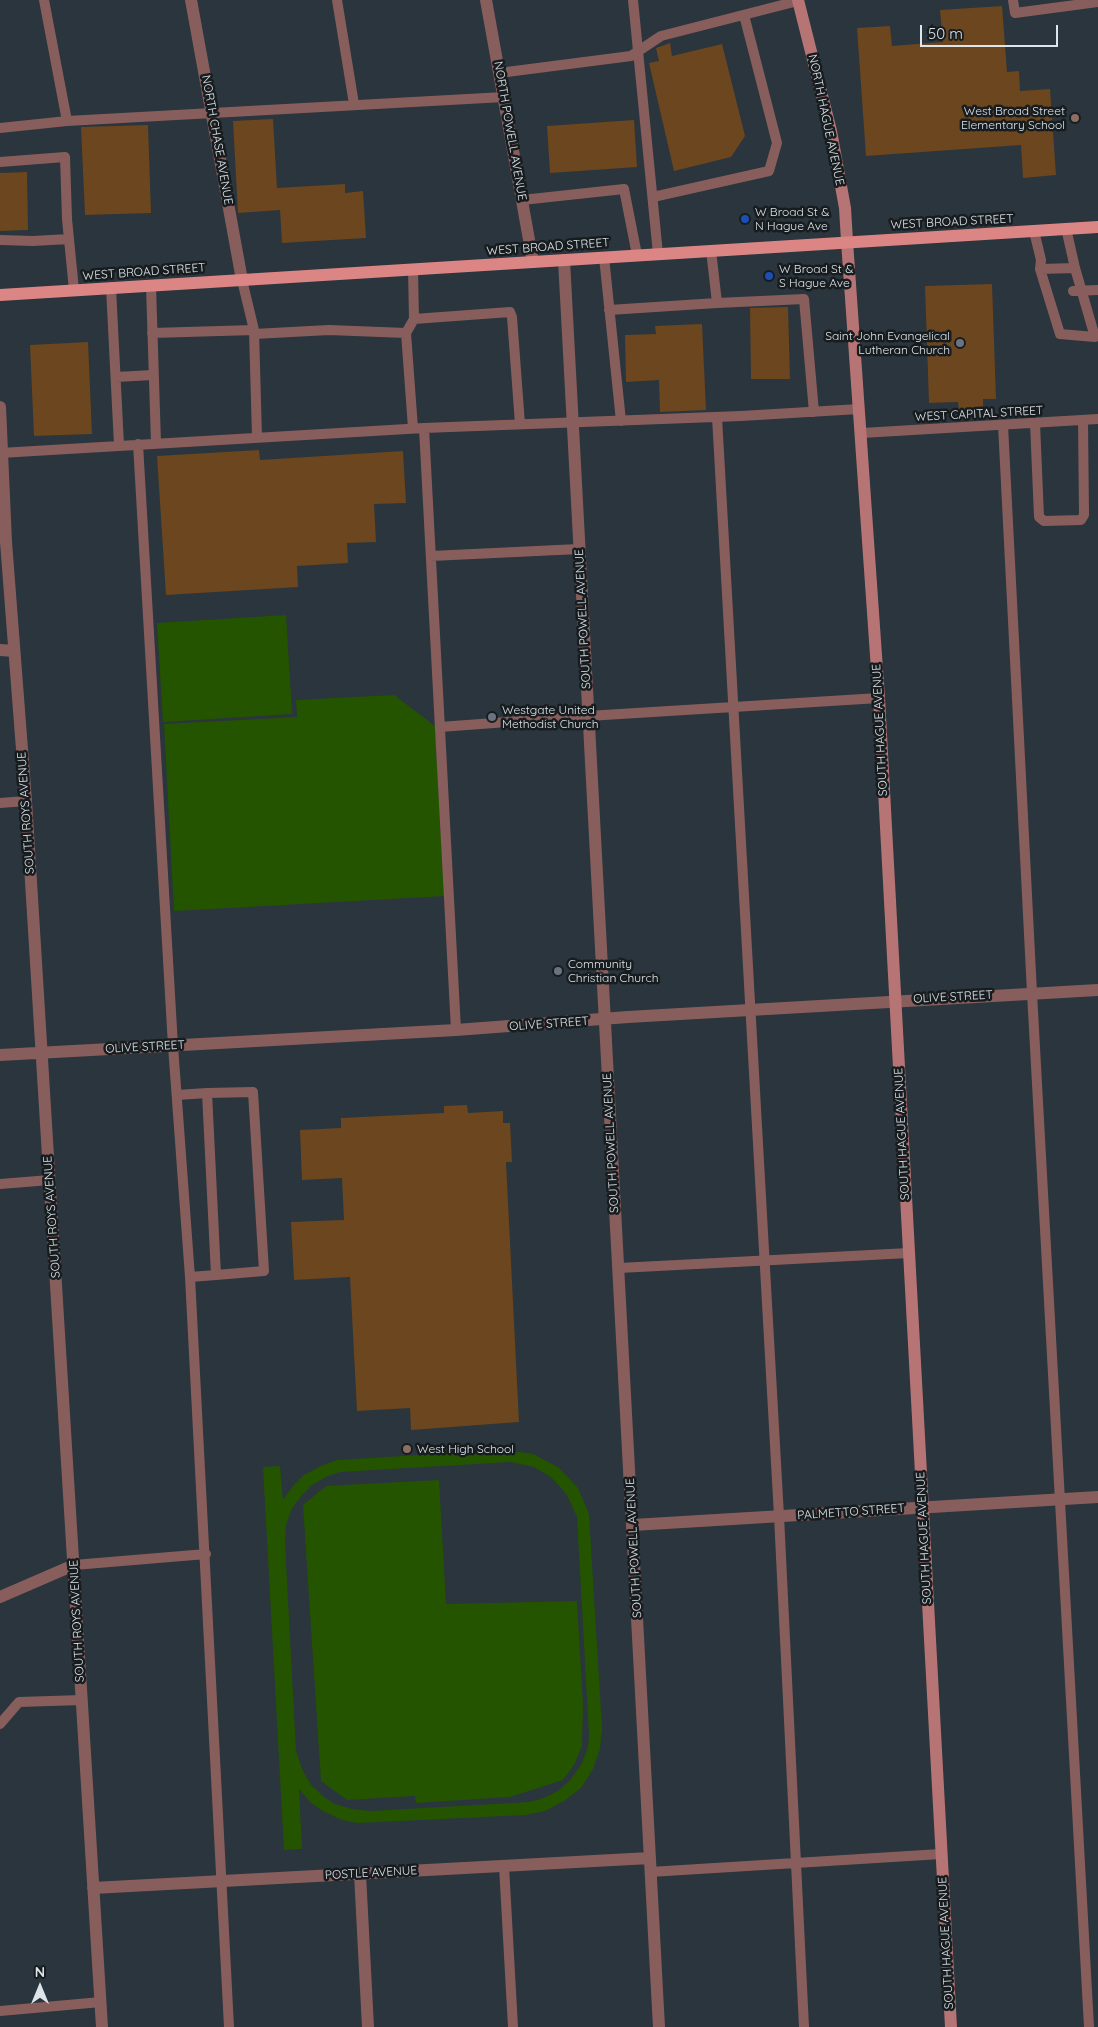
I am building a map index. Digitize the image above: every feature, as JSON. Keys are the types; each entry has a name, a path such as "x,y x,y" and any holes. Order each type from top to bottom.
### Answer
{"main road":[{"name":"NORTH HAGUE AVENUE","path":"798,1 831,131 845,208 848,241"},
{"name":"WEST BROAD STREET","path":"0,295 1098,227"},
{"name":"SOUTH HAGUE AVENUE","path":"848,241 879,698 951,2027"}],"street":[{"name":"NORTH CHASE AVENUE","path":"192,0 242,280"},
{"name":"NORTH POWELL AVENUE","path":"486,0 533,262"},
{"name":"SOUTH POWELL AVENUE","path":"564,260 659,2027"},
{"name":"SOUTH ROYS AVENUE","path":"0,407 6,542 26,801 102,2027"},
{"path":"0,556 6,542"},
{"path":"0,650 14,651"},
{"name":"OLIVE STREET","path":"0,1055 456,1030 895,1000 1098,990"},
{"name":"PALMETTO STREET","path":"633,1525 1098,1497"},
{"path":"1,1596 74,1565"},
{"name":"POSTLE AVENUE","path":"93,1888 650,1858"},
{"path":"360,1874 368,2027"}],"lane":[{"path":"44,0 67,122"},
{"path":"337,0 354,104"},
{"path":"633,0 658,254"},
{"path":"1013,0 1015,13 1098,2"},
{"path":"499,73 631,56 661,36 798,1"},
{"path":"653,197 769,171 777,143 744,15"},
{"path":"0,128 67,122 504,96"},
{"path":"0,162 65,156 69,238 74,290"},
{"path":"522,200 624,189 637,255"},
{"path":"1034,231 1041,260 1040,269 1050,292 1060,334 1095,337 1089,315 1078,291 1066,228"},
{"path":"0,240 33,241 69,238"},
{"path":"711,250 717,303"},
{"path":"604,257 621,420"},
{"path":"1040,269 1075,268"},
{"path":"414,269 414,319 406,333 431,556 456,1030"},
{"path":"242,280 254,332 257,437"},
{"path":"151,286 156,443"},
{"path":"111,288 119,445"},
{"path":"1078,291 1098,290"},
{"path":"609,310 804,299 814,412"},
{"path":"414,319 510,312 512,317 520,424"},
{"path":"152,333 329,330 406,333"},
{"path":"116,377 153,375"},
{"path":"2,453 418,428 717,417 859,409"},
{"path":"717,417 779,1516 804,2027"},
{"name":"WEST CAPITAL STREET","path":"862,433 1098,419"},
{"path":"1035,423 1039,517 1044,521 1081,520 1084,515 1082,420"},
{"path":"1003,425 1032,993 1090,2027"},
{"path":"138,444 176,1094 190,1277 206,1554 229,2027"},
{"path":"431,556 579,549"},
{"path":"440,727 879,698"},
{"path":"0,803 26,801"},
{"path":"176,1094 253,1092 264,1271 190,1277"},
{"path":"207,1093 216,1275"},
{"path":"0,1184 50,1180"},
{"path":"618,1268 764,1262 909,1253"},
{"path":"74,1565 206,1554"},
{"path":"0,1724 19,1702 82,1700"},
{"path":"650,1872 941,1854"},
{"path":"504,1866 513,2027"},
{"path":"0,2011 100,2002"}],"green space":[{"path":"286,615 292,714 163,722 157,623"},
{"path":"394,695 435,726 444,896 174,911 164,724 297,717 296,700"},
{"path":"505,1450 533,1454 558,1467 578,1488 589,1514 602,1728 600,1749 593,1769 581,1788 564,1801 545,1811 525,1815 357,1823 342,1820 323,1811 310,1802 299,1789 302,1849 284,1850 263,1467 280,1466 283,1500 304,1475 337,1460","holes":["510,1462 534,1467 551,1477 567,1495 577,1517 589,1735 588,1747 582,1763 571,1779 558,1791 529,1802 370,1811 352,1809 335,1804 311,1785 302,1769 296,1751 285,1543 286,1525 292,1508 312,1485 340,1472"]},
{"path":"439,1480 446,1604 577,1601 583,1705 582,1746 574,1765 563,1780 510,1797 416,1803 415,1796 347,1800 321,1781 303,1505 326,1486"}],"building":[{"path":"1002,6 1007,72 1019,71 1020,91 1050,89 1056,175 1023,178 1021,145 866,156 857,28 890,26 892,46 943,42 940,10"},
{"path":"670,43 672,56 722,44 745,136 731,157 674,171 649,63 659,61 656,48"},
{"path":"273,119 277,188 345,184 345,193 363,191 366,238 282,243 280,210 238,213 233,121"},
{"path":"634,120 637,167 550,173 547,126"},
{"path":"148,125 151,213 85,215 81,127"},
{"path":"27,172 28,230 0,231 0,173"},
{"name":"Saint John Evangelical Lutheran Church","path":"992,284 996,399 983,399 983,409 959,410 958,402 929,403 925,286"},
{"path":"788,307 790,379 751,379 750,308"},
{"path":"702,324 706,410 660,412 659,380 626,382 625,335 656,334 655,326"},
{"path":"88,342 92,434 34,436 30,345"},
{"path":"259,450 260,460 403,451 406,503 374,504 376,542 347,543 348,563 297,566 298,587 166,595 157,456"},
{"path":"467,1105 468,1113 503,1111 503,1123 510,1123 512,1162 506,1162 519,1422 411,1430 410,1408 357,1411 350,1277 294,1280 291,1222 344,1220 342,1178 302,1180 300,1130 341,1128 341,1118 444,1113 444,1106"}],"place":[{"name":"West Broad Street Elementary School","path":"1075,118"},
{"name":"W Broad St & N Hague Ave","path":"745,219"},
{"name":"W Broad St & S Hague Ave","path":"769,276"},
{"name":"Saint John Evangelical Lutheran Church","path":"960,343"},
{"name":"Westgate United Methodist Church","path":"492,717"},
{"name":"Community Christian Church","path":"558,971"},
{"name":"West High School","path":"407,1449"}]}
